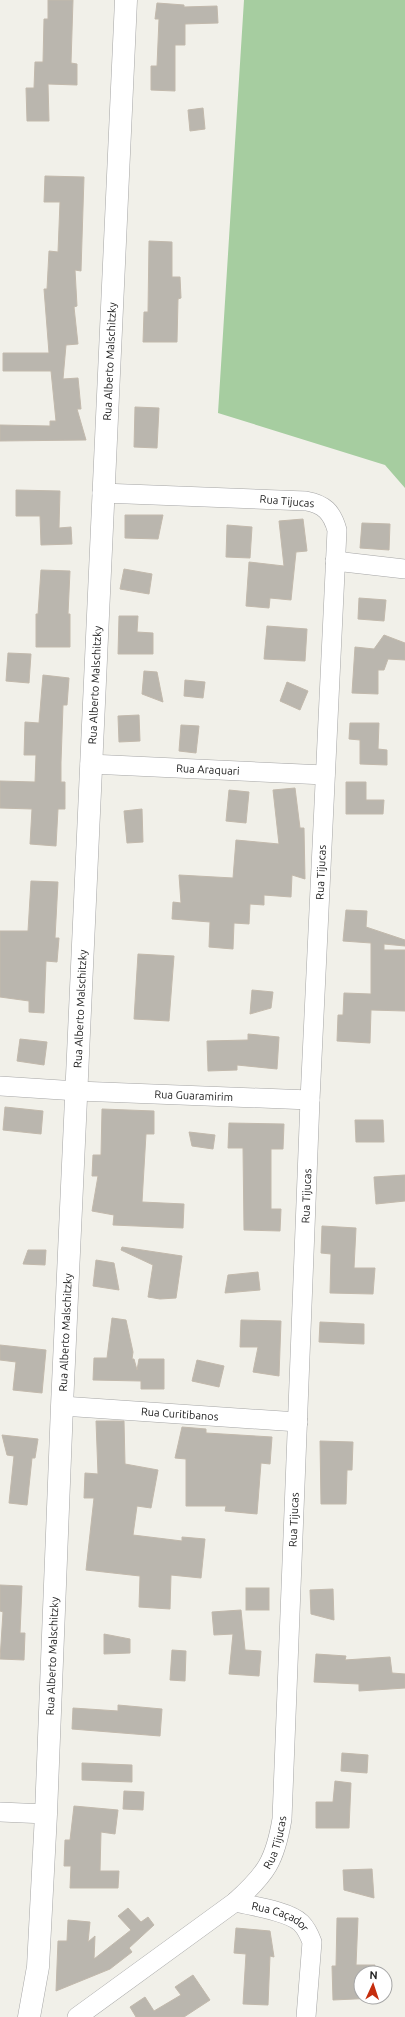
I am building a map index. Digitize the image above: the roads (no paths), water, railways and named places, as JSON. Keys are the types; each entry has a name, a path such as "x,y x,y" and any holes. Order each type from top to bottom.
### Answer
{"street":[{"name":"Rua Alberto Malschitzky","path":"29,2017 38,1967 46,1814 90,764 126,0"},
{"name":"Rua Tijucas","path":"77,2017 235,1902 256,1883 266,1871 273,1857 282,1818 310,1100 337,530 334,518 326,508 318,503 306,501 102,493"},
{"path":"335,561 405,569"},
{"name":"Rua Araquari","path":"90,764 325,775"},
{"name":"Rua Guaramirim","path":"0,1086 77,1091 310,1100"},
{"name":"Rua Curitibanos","path":"62,1406 298,1422"},
{"path":"0,1812 46,1814"},
{"name":"Rua Caçador","path":"235,1902 290,1916 300,1922 309,1932 312,1942 306,2017"}]}
